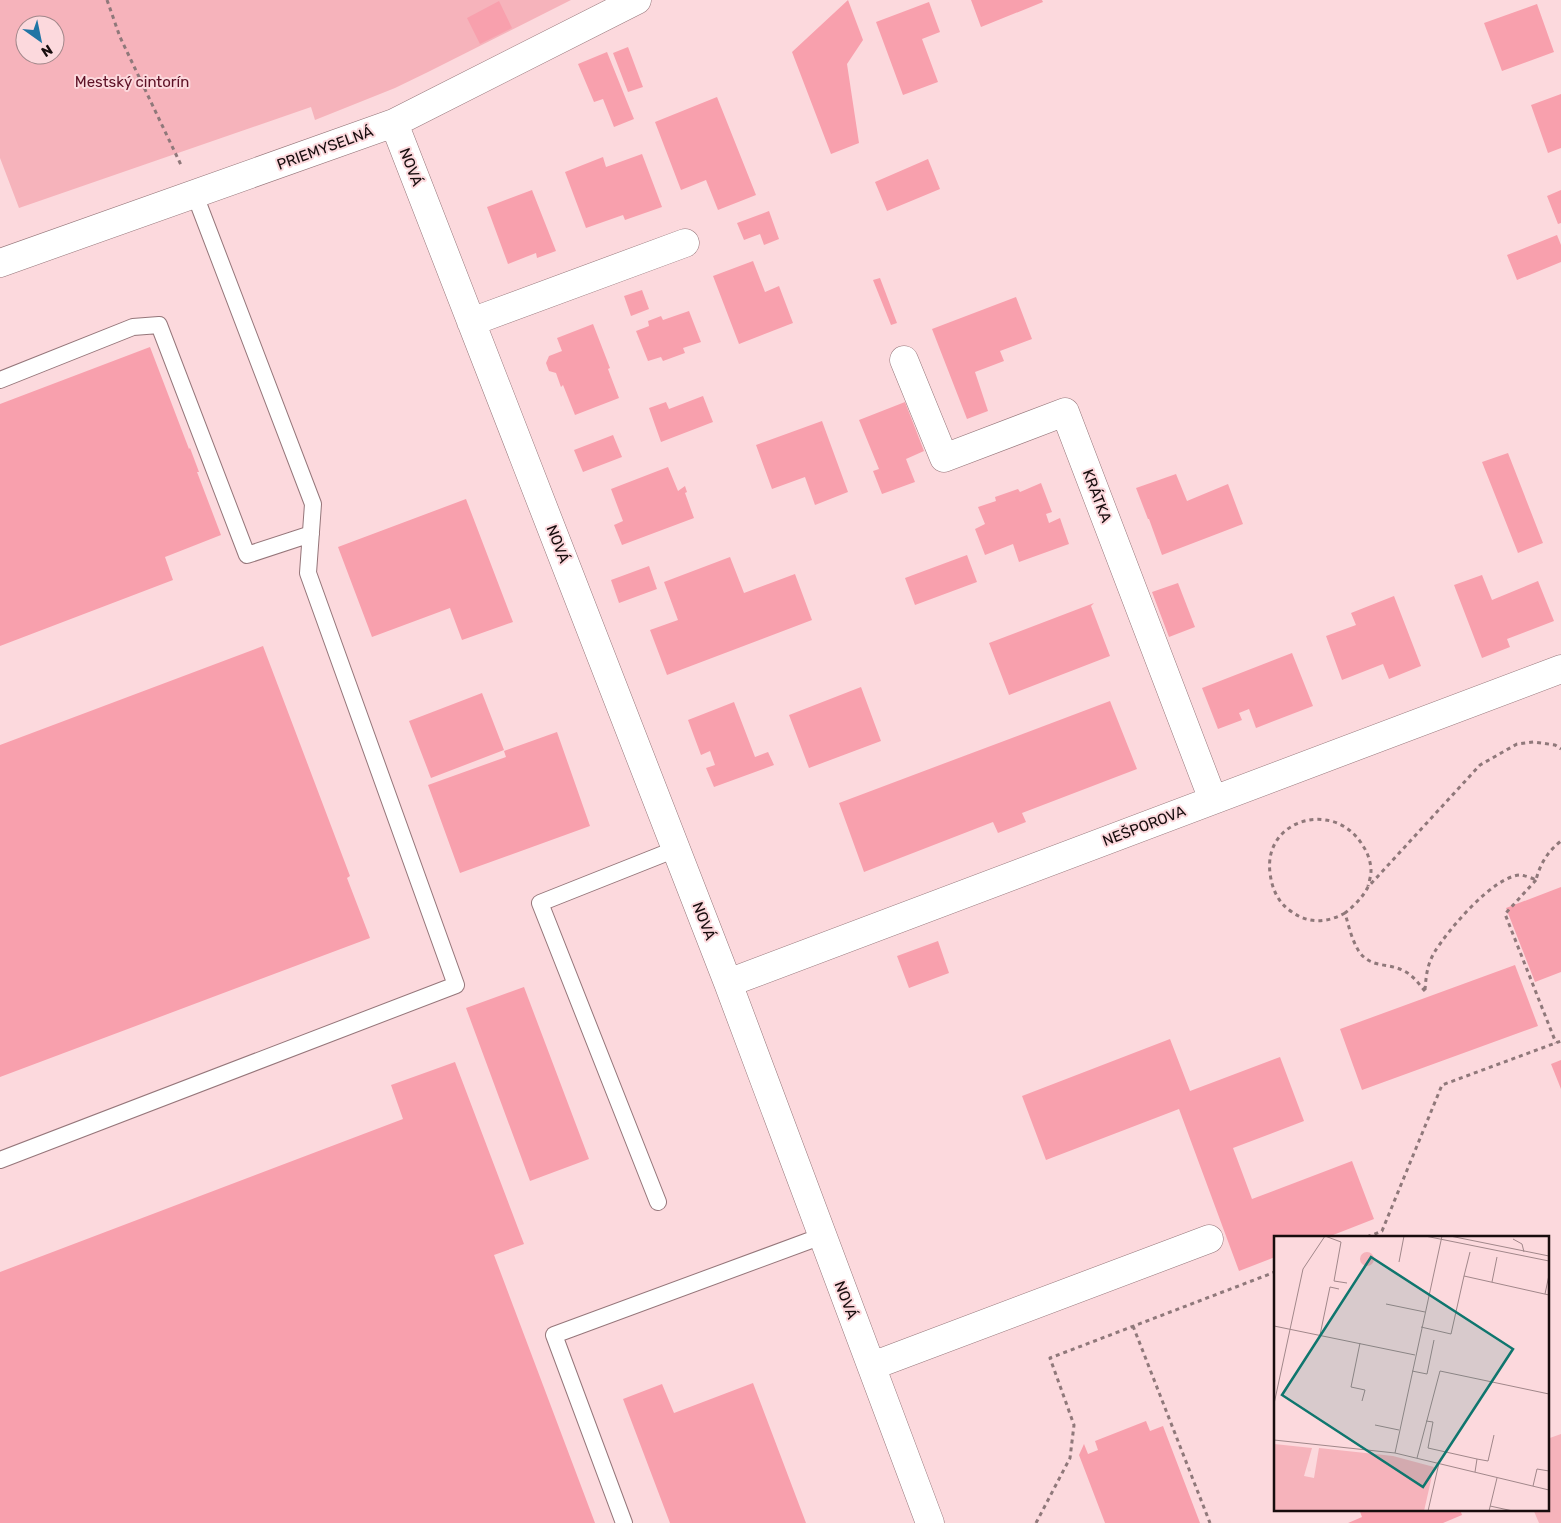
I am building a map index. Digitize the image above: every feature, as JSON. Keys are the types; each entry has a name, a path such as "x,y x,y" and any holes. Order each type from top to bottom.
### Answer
{"street":[{"name":"PRIEMYSELNÁ","path":"0,263 394,124 637,0"},
{"name":"NOVÁ","path":"394,124 728,983 930,1523"},
{"path":"471,322 685,243"},
{"name":"KRÁTKA","path":"904,360 944,458 1065,412 1213,800"},
{"name":"NEŠPOROVA","path":"728,983 1561,669"},
{"path":"872,1366 1209,1239"}],"lane":[{"path":"0,1160 456,985 308,573 313,504 195,195"},
{"path":"0,380 133,327 159,326 247,555 311,534"},
{"path":"658,1202 540,903 676,849"},
{"path":"624,1523 554,1335 822,1236"}],"path":[{"path":"107,0 120,37 195,195"},
{"path":"1368,887 1371,872 1370,860 1365,849 1360,840 1333,820 1323,818 1298,822 1280,836 1273,846 1269,868 1273,890 1285,907 1303,919 1326,921 1345,913 1358,902 1368,887 1480,765 1517,744 1534,742 1555,745 1561,749"},
{"path":"1556,1042 1504,914 1536,880 1539,868 1546,856 1561,841"},
{"path":"1345,913 1354,941 1361,954 1372,962 1400,968 1410,974 1424,991 1426,972 1433,954 1480,898 1496,885 1511,877 1522,875 1536,880"},
{"path":"1370,1236 1382,1231 1442,1085 1561,1040"},
{"path":"1036,1523 1070,1458 1074,1425 1050,1358 1274,1272"},
{"path":"1133,1326 1210,1523"}],"green space":[{"name":"Mestský cintorín","path":"0,0 571,0 395,88 315,120 311,107 19,208 0,158"},
{"path":"1561,1434 1561,1523 1539,1523 1533,1510 1548,1510 1548,1439"}],"building":[{"path":"848,0 863,40 847,64 859,143 831,154 792,52"},
{"path":"971,0 1042,0 1043,2 981,27"},
{"path":"499,1 512,28 480,44 467,18"},
{"path":"929,2 940,32 922,39 938,82 903,95 876,22"},
{"path":"1537,4 1554,52 1502,71 1484,23"},
{"path":"628,47 643,87 628,92 613,53"},
{"path":"607,52 634,119 614,127 603,99 594,102 578,64"},
{"path":"1561,94 1561,148 1548,153 1531,105"},
{"path":"717,97 756,195 718,210 706,180 681,190 655,122"},
{"path":"642,154 662,207 625,220 623,215 586,228 565,172 603,157 606,167"},
{"path":"928,159 940,189 887,211 875,182"},
{"path":"532,190 556,251 537,258 536,253 508,264 487,207"},
{"path":"1561,190 1561,223 1558,224 1547,196"},
{"path":"769,211 779,239 764,245 760,234 744,240 737,223"},
{"path":"1557,235 1561,245 1561,262 1517,280 1507,255"},
{"path":"753,261 765,292 779,286 793,323 739,344 713,276"},
{"path":"880,278 897,323 891,325 873,280"},
{"path":"642,290 649,309 631,316 624,296"},
{"path":"1016,297 1032,339 1000,351 1004,361 975,372 988,411 967,419 932,329"},
{"path":"689,311 701,342 683,348 685,353 663,361 661,357 648,361 636,331 649,326 648,321 661,316 663,320"},
{"path":"593,324 619,398 575,415 563,385 561,387 556,373 549,371 546,363 549,356 562,351 557,338"},
{"path":"150,347 190,448 221,535 165,557 173,580 0,646 0,404"},
{"path":"703,396 713,422 661,442 649,408 666,402 669,409"},
{"path":"905,402 924,451 906,459 915,482 882,494 873,471 879,469 859,420"},
{"path":"822,421 848,492 815,505 805,477 772,489 756,445"},
{"path":"613,435 622,457 583,472 574,450"},
{"path":"1508,453 1543,543 1518,553 1482,462"},
{"path":"668,467 678,491 685,486 687,492 685,493 694,518 622,545 614,525 623,521 611,489"},
{"path":"1176,474 1187,501 1228,484 1243,524 1162,555 1136,488"},
{"path":"1041,483 1052,512 1046,514 1049,523 1060,518 1069,544 1019,562 1013,544 985,555 975,529 985,524 978,507 996,501 995,497 1018,489 1020,492"},
{"path":"466,499 513,622 462,640 450,608 372,637 338,547"},
{"path":"967,555 977,582 915,605 905,578"},
{"path":"730,557 744,593 795,574 812,620 667,675 650,630 678,620 664,582"},
{"path":"649,566 657,589 619,603 611,580"},
{"path":"1482,575 1492,600 1538,581 1554,621 1507,639 1510,647 1482,658 1454,585"},
{"path":"1178,583 1195,627 1169,637 1152,592"},
{"path":"1394,596 1421,666 1389,679 1383,664 1342,680 1326,636 1356,625 1351,613"},
{"path":"1094,603 1091,606 1110,656 1009,695 989,643"},
{"path":"263,646 350,876 347,878 370,938 0,1077 0,745"},
{"path":"1292,653 1313,706 1256,728 1249,709 1239,713 1242,720 1218,729 1202,688"},
{"path":"861,687 881,741 809,768 789,715"},
{"path":"482,693 504,750 431,778 409,721"},
{"path":"1110,701 1137,769 1022,813 1026,822 998,833 993,822 864,872 839,803"},
{"path":"734,702 755,757 768,752 774,765 714,787 706,768 715,765 710,751 701,755 688,720"},
{"path":"557,732 590,826 460,873 428,785 506,757 504,751"},
{"path":"1561,887 1561,972 1535,982 1506,908"},
{"path":"938,941 949,973 909,988 897,956"},
{"path":"1515,965 1538,1026 1362,1090 1340,1029"},
{"path":"524,987 589,1159 530,1181 466,1008"},
{"path":"1170,1039 1190,1091 1280,1057 1304,1121 1233,1148 1252,1199 1352,1161 1374,1219 1331,1236 1274,1236 1274,1257 1239,1271 1179,1109 1046,1160 1022,1096"},
{"path":"1561,1060 1561,1089 1551,1064"},
{"path":"455,1062 524,1244 494,1255 595,1523 0,1523 0,1272 403,1119 391,1085"},
{"path":"753,1383 806,1523 670,1523 623,1399 662,1384 674,1413"},
{"path":"1146,1421 1150,1431 1163,1426 1200,1523 1105,1523 1079,1455 1084,1444 1088,1454 1098,1450 1095,1441"},
{"path":"1359,1510 1460,1510 1462,1515 1443,1523 1348,1523 1362,1517"}]}
